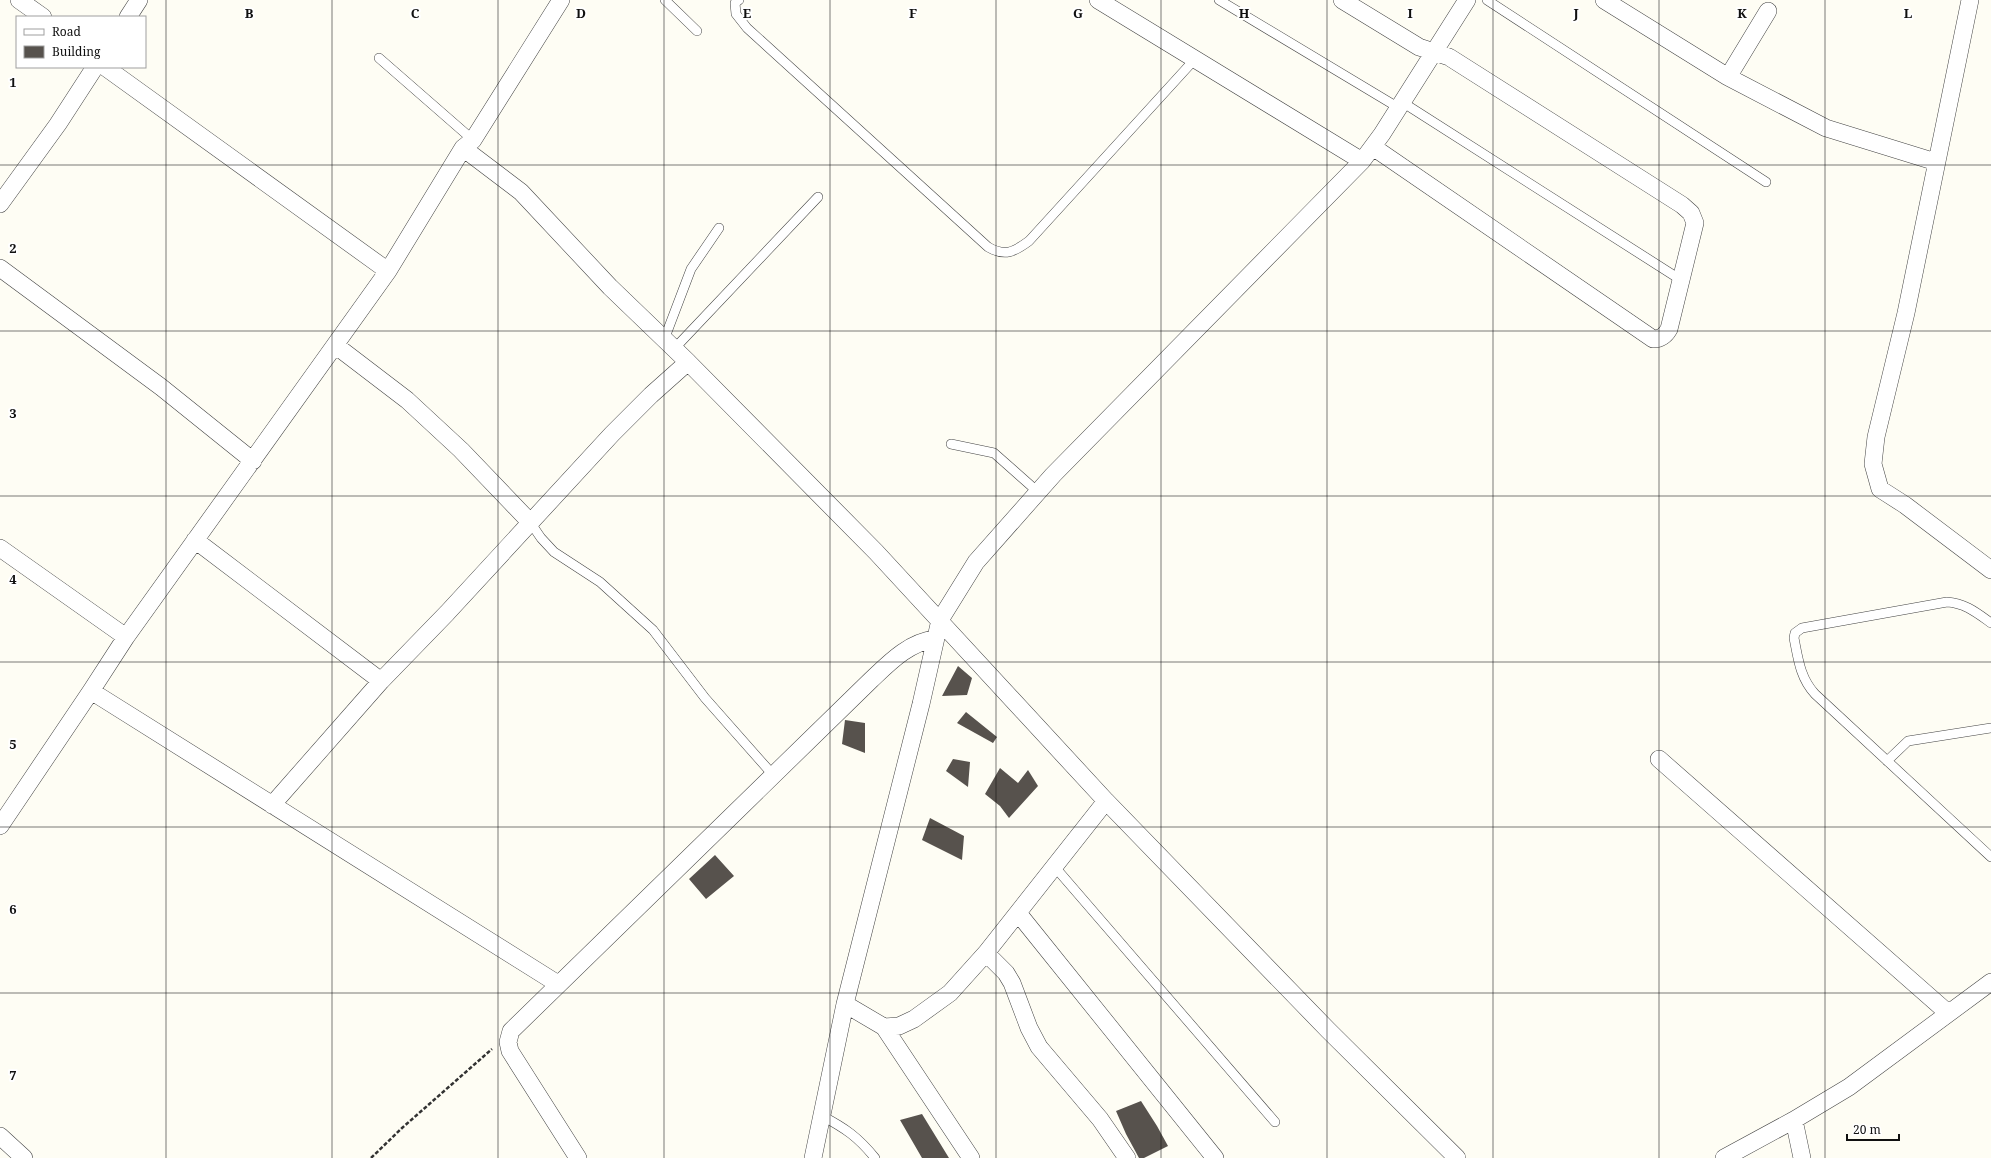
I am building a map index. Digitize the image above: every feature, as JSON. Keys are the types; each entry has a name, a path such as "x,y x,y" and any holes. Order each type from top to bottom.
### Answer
{"street":[{"path":"129,16 139,0"},
{"path":"0,826 126,637 388,271 561,0"},
{"path":"1098,0 1362,161"},
{"path":"1342,0 1419,47 1449,57 1682,205 1691,213 1695,223 1669,329 1660,339 1653,339 1373,147"},
{"path":"813,1158 845,1004 921,704 940,620 976,562 1038,492 1362,161 1373,147 1467,0"},
{"path":"1970,0 1906,313 1876,437 1873,464 1880,490 1905,504 1991,570"},
{"path":"23,1 43,16"},
{"path":"1615,3 1728,77 1826,128 1936,162"},
{"path":"1728,77 1768,11"},
{"path":"0,204 58,124 94,68"},
{"path":"106,68 388,271"},
{"path":"468,144 521,192 604,282 688,362 876,552 1106,801 1322,1024 1457,1158"},
{"path":"0,268 161,387 253,461"},
{"path":"335,345 413,405 461,450 530,522"},
{"path":"272,805 381,681 447,613 617,429 651,395 688,362"},
{"path":"195,540 381,681"},
{"path":"0,548 126,637"},
{"path":"578,1158 510,1051 508,1042 512,1031 558,984 896,656 924,640 935,639"},
{"path":"91,691 558,984"},
{"path":"1659,759 1948,1013"},
{"path":"884,1027 899,1026 914,1019 950,993 986,953 1106,801"},
{"path":"1018,913 1215,1158"},
{"path":"986,953 1006,973 1012,983 1029,1028 1039,1047 1100,1119 1127,1158"},
{"path":"1724,1158 1794,1120 1849,1087 1908,1045 1948,1013 1991,982"},
{"path":"845,1004 884,1027 971,1158"},
{"path":"1794,1120 1802,1158"},
{"path":"0,1136 24,1158"}],"lane":[{"path":"665,0 697,31"},
{"path":"739,0 735,3 736,14 747,28 988,246 997,252 1009,252 1020,248 1029,241 1195,59"},
{"path":"1219,0 1400,105 1681,280"},
{"path":"1487,0 1766,182"},
{"path":"379,58 468,144"},
{"path":"669,344 818,197"},
{"path":"669,344 691,269 718,228"},
{"path":"951,444 994,453 1038,492"},
{"path":"530,522 541,538 554,552 600,582 653,630 705,698 774,776"},
{"path":"1991,623 1965,605 1947,602 1802,628 1794,633 1801,674 1807,686 1991,857"},
{"path":"1887,761 1908,741 1991,728"},
{"path":"1054,866 1275,1122"},
{"path":"822,1116 852,1133 861,1140 875,1158"}],"path":[{"path":"371,1158 402,1128 512,1031"}],"building":[{"path":"958,666 972,678 967,695 942,696"},
{"path":"966,712 997,737 993,743 957,723"},
{"path":"845,720 865,723 865,753 842,744"},
{"path":"953,759 970,762 968,787 946,771"},
{"path":"1000,768 1018,783 1028,770 1038,786 1009,818 1000,806 985,794"},
{"path":"930,818 964,836 962,860 922,840"},
{"path":"715,855 734,876 706,899 689,879"},
{"path":"1141,1101 1168,1146 1144,1158 1139,1158 1116,1111"},
{"path":"922,1114 949,1158 922,1158 900,1120"}]}
